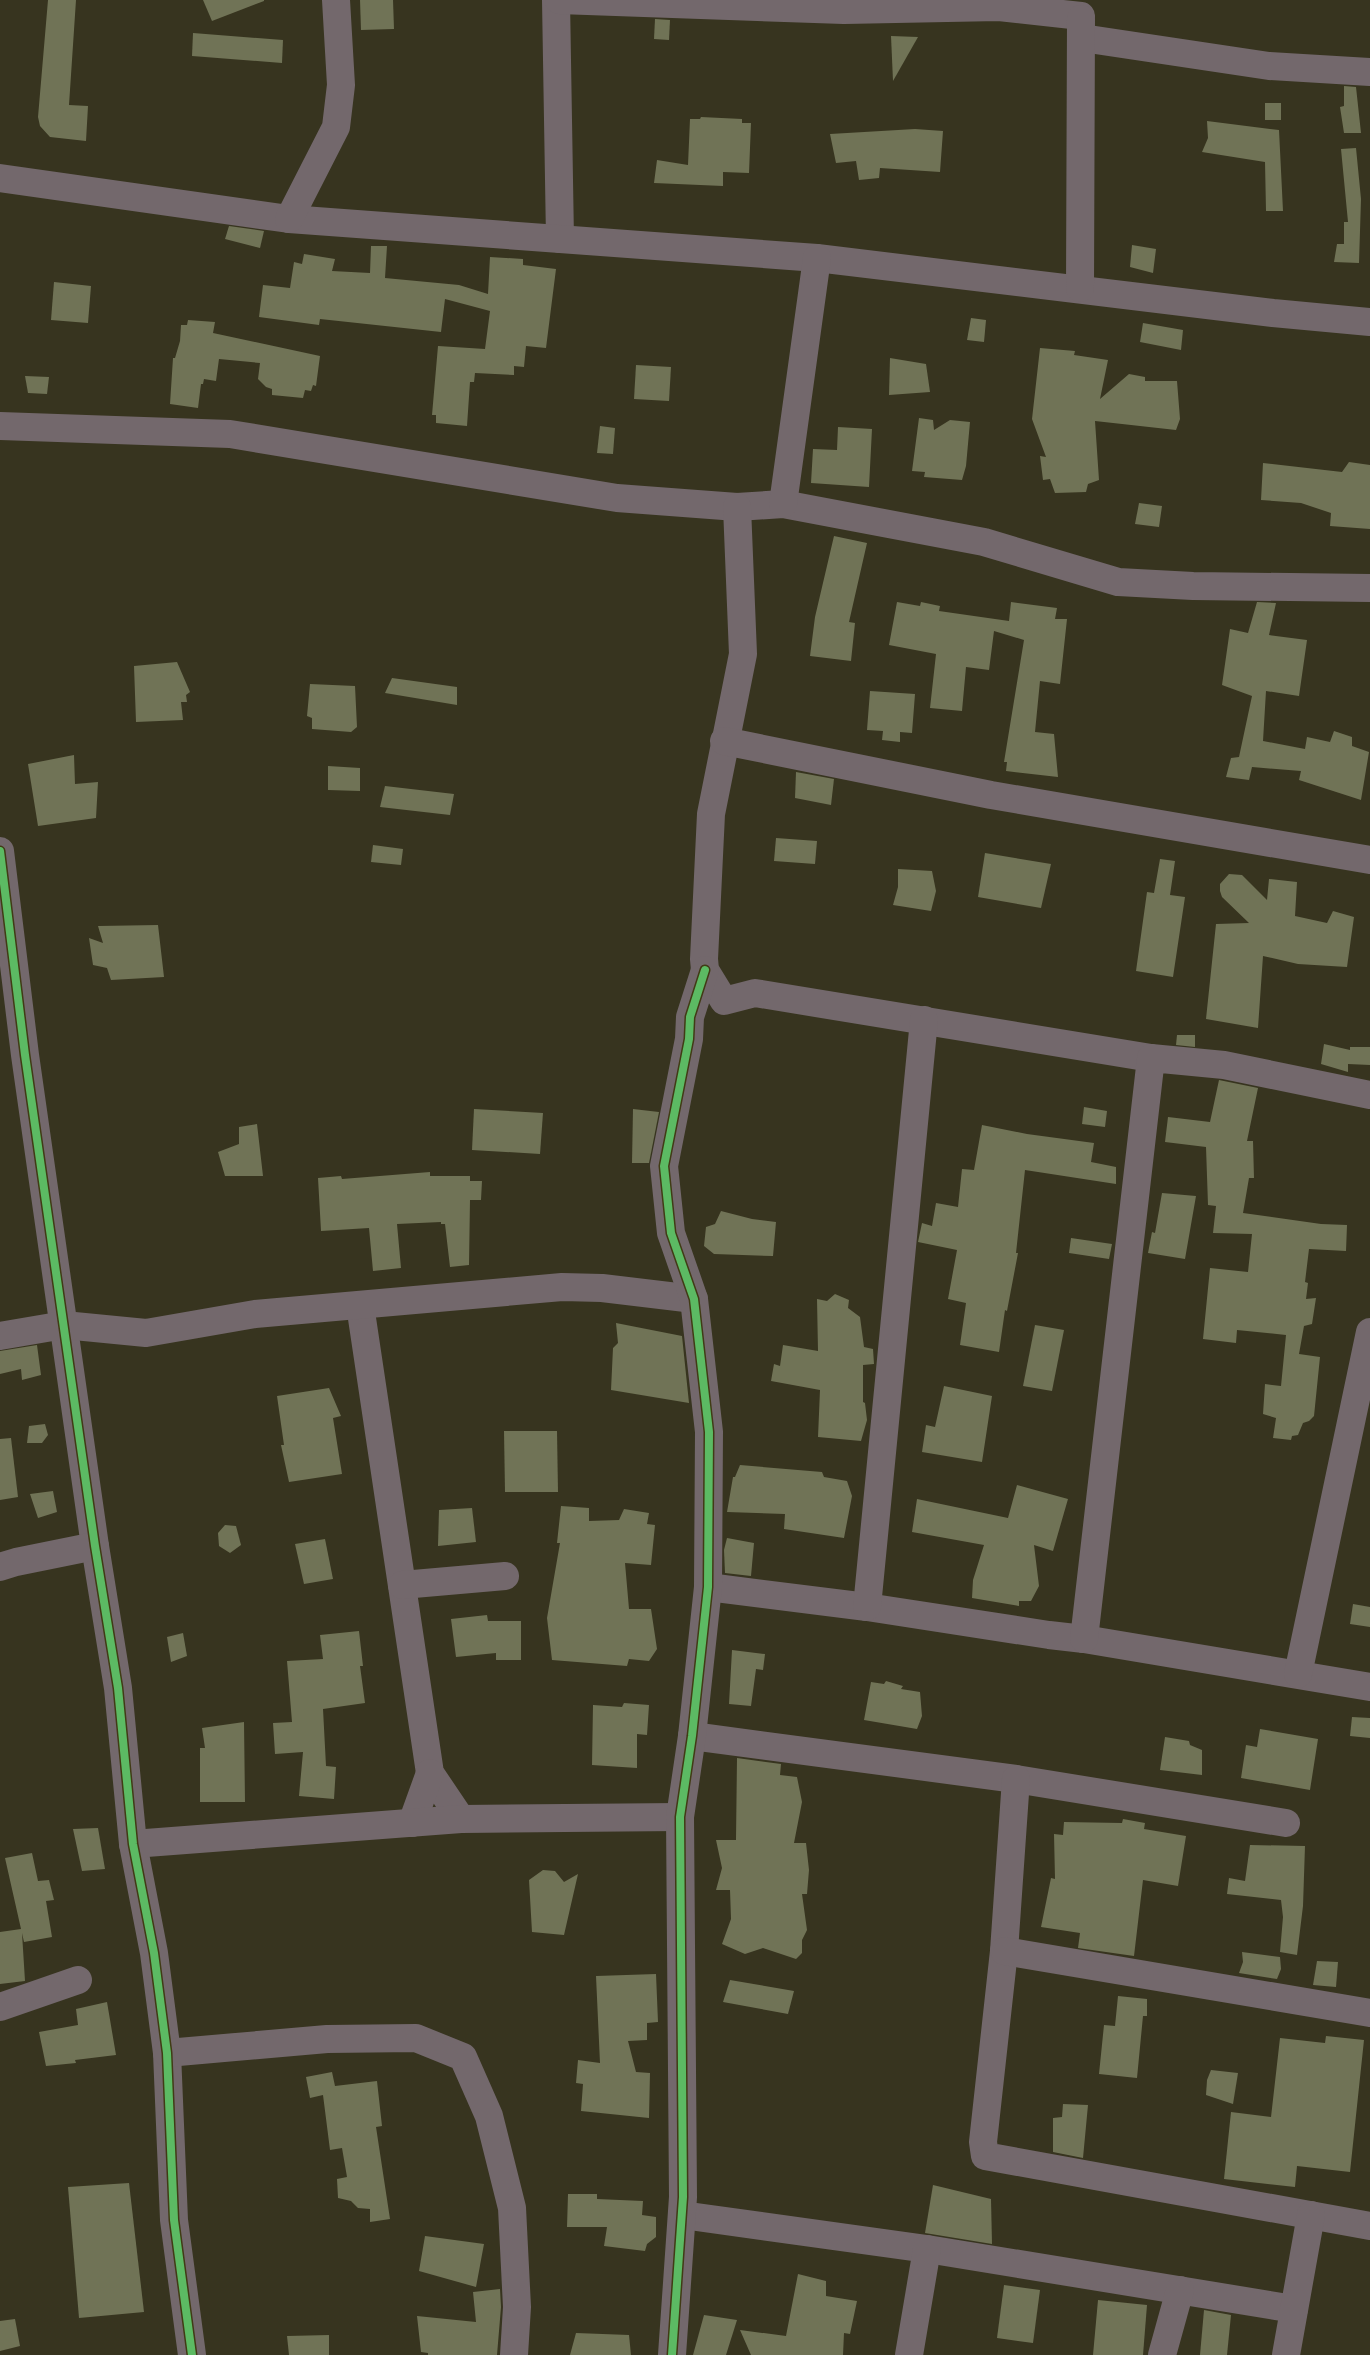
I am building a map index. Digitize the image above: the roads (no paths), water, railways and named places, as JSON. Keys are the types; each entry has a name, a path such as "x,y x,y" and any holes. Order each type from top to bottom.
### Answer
{"street":[{"path":"290,219 336,127 341,85 336,0"},
{"path":"560,239 558,0 844,10 999,8 1081,18 1269,66 1370,72"},
{"path":"1080,288 1081,18"},
{"path":"0,178 290,219 818,258 1080,288 1273,313 1370,322"},
{"path":"783,504 818,258"},
{"path":"0,426 230,434 617,498 737,506 783,504 984,542 1118,582 1194,586 1370,588"},
{"path":"724,1001 706,970 704,959 711,814 724,741 743,654 737,506"},
{"path":"724,741 991,795 1370,860"},
{"path":"0,851 25,1055 95,1546 118,1688 133,1844 154,1953 167,2053 174,2220 192,2355"},
{"path":"672,2355 682,2215 680,1816 692,1736 708,1587 709,1432 694,1299 671,1233 664,1166 688,1039 690,1017 706,970"},
{"path":"688,1039 724,1001 755,993 1151,1058 1224,1065 1370,1095"},
{"path":"867,1607 924,1020"},
{"path":"1084,1639 1151,1058"},
{"path":"0,1336 64,1325 146,1334 254,1314 562,1287 602,1288 694,1299"},
{"path":"360,1306 430,1773 461,1819"},
{"path":"1298,1674 1370,1332"},
{"path":"0,1567 95,1546"},
{"path":"402,1585 505,1576"},
{"path":"708,1587 867,1607 1049,1636 1084,1639 1370,1687"},
{"path":"692,1736 1016,1779 1286,1823"},
{"path":"412,1823 430,1773"},
{"path":"1016,1779 1004,1951 983,2142 985,2156 1370,2226"},
{"path":"133,1844 461,1819 680,1816"},
{"path":"1004,1951 1370,2013"},
{"path":"0,2007 78,1980"},
{"path":"167,2053 326,2039 416,2038 463,2057 489,2116 512,2208 517,2307 514,2355"},
{"path":"682,2215 927,2249 1294,2309"},
{"path":"1286,2355 1311,2215"},
{"path":"910,2355 927,2249"},
{"path":"1162,2355 1180,2290"}]}
